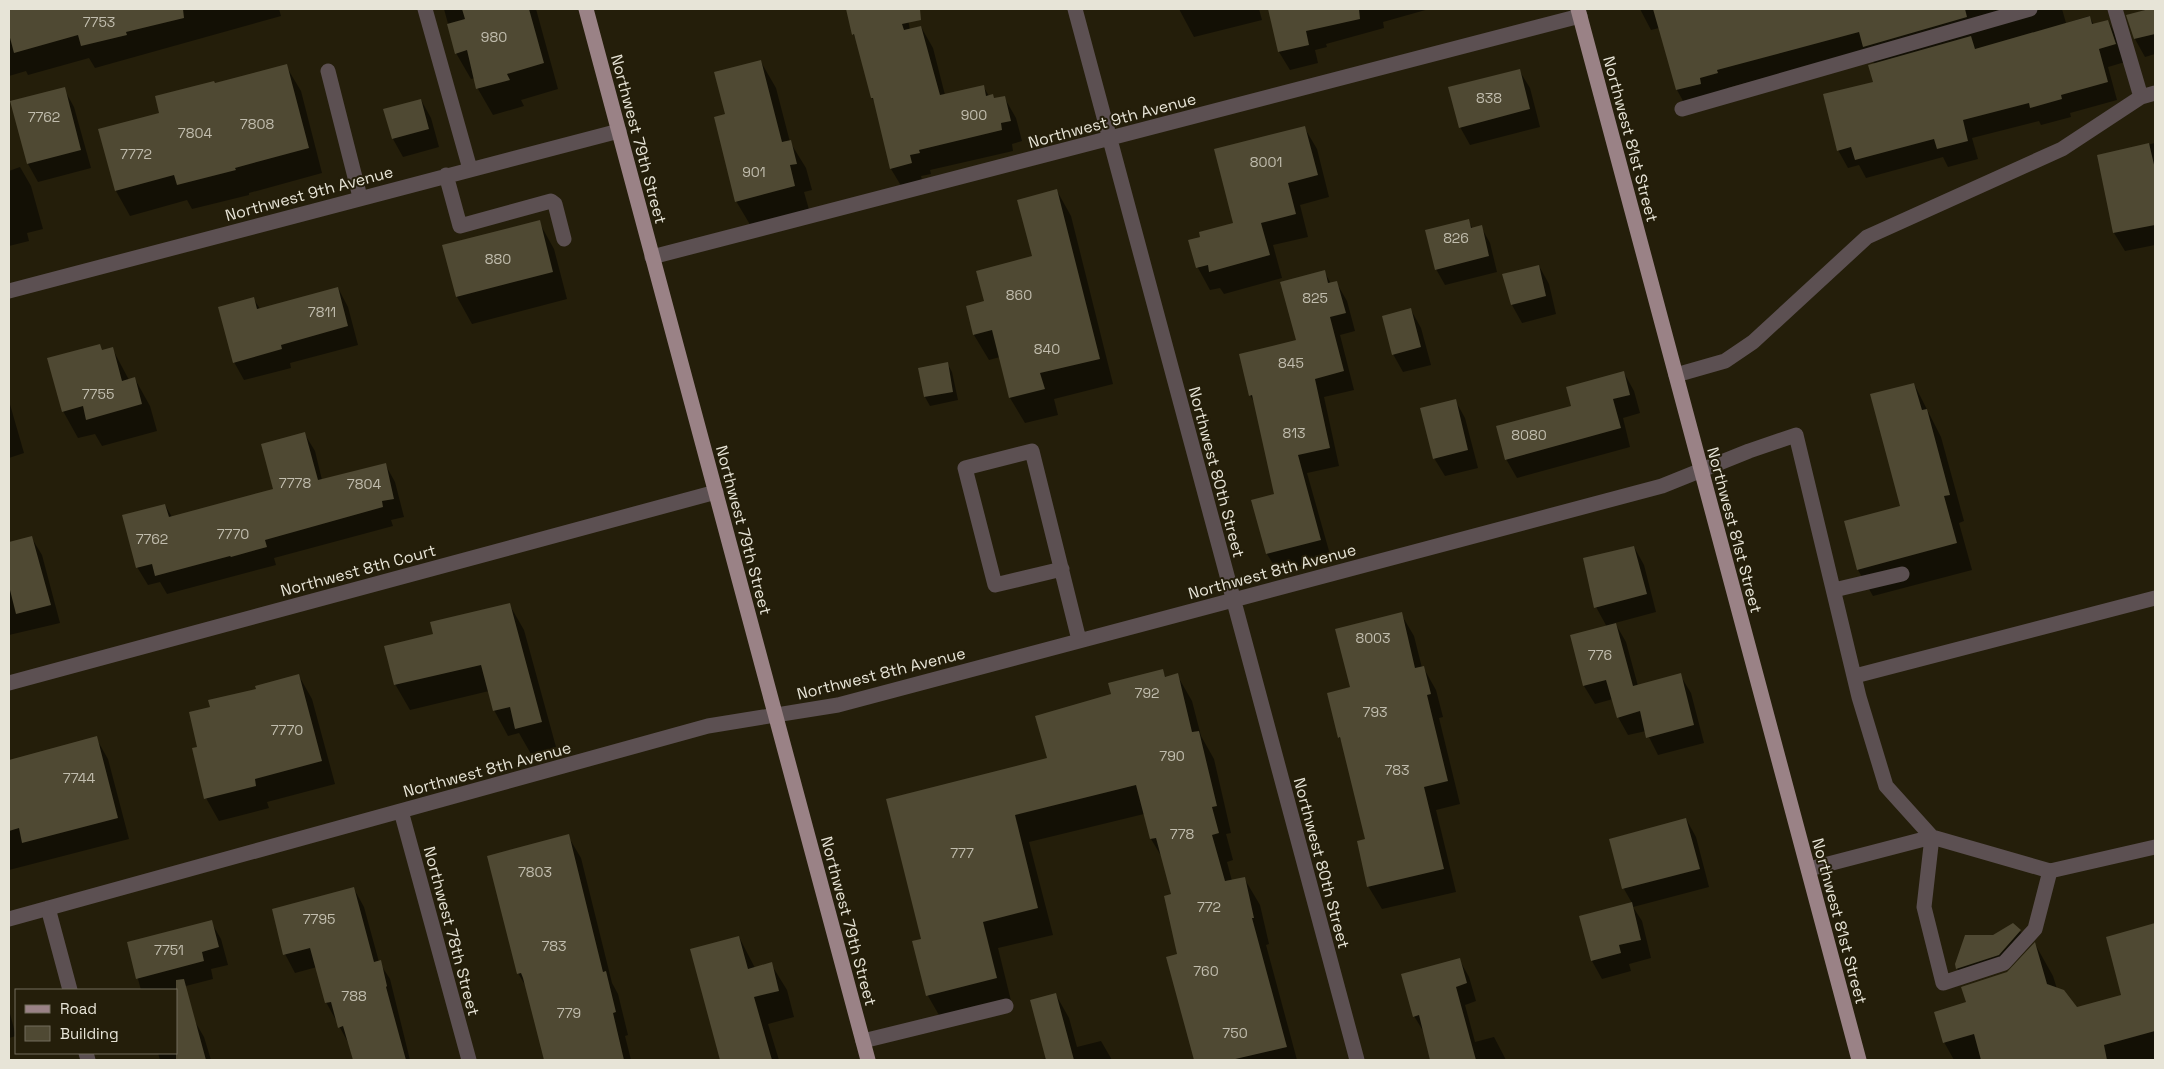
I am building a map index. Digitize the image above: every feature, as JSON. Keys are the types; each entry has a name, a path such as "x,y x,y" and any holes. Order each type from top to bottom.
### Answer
{"main road":[{"name":"Northwest 79th Street","path":"586,9 868,1060"},
{"name":"Northwest 81st Street","path":"1579,12 1859,1060"}],"street":[{"path":"425,9 470,169"},
{"name":"Northwest 80th Street","path":"1075,9 1357,1060"},
{"path":"1682,109 2030,9"},
{"path":"1676,375 1725,361 1753,342 1867,237 2062,149 2148,95 2115,9"},
{"name":"Northwest 9th Avenue","path":"652,257 1110,139 1579,12"},
{"path":"328,71 360,197"},
{"name":"Northwest 9th Avenue","path":"9,291 360,197 619,131"},
{"path":"446,175 460,226 551,202 555,204 564,239"},
{"name":"Northwest 8th Avenue","path":"9,918 708,726 838,705 1662,486 1749,451 1796,435 1834,590"},
{"path":"1062,569 995,585 965,468 1032,452 1062,569 1079,640"},
{"name":"Northwest 8th Court","path":"9,683 716,492"},
{"path":"1902,574 1834,590 1855,676 1886,786 1932,837 1924,907 1942,983 2004,963 2035,929 2050,871"},
{"path":"1855,676 2155,598"},
{"name":"Northwest 78th Street","path":"401,811 469,1060"},
{"path":"1809,869 1932,837 2050,871 2155,847"},
{"path":"48,908 70,989"},
{"path":"863,1042 1006,1006"}],"building":[{"path":"9,9 183,9 184,18 126,32 127,35 81,46 78,35 14,53 9,34"},
{"path":"462,9 529,9 544,63 507,74 510,80 476,89 467,50 455,54 447,24 465,19"},
{"path":"846,9 920,9 921,20 902,24 904,30 921,26 940,95 984,85 986,96 993,94 994,98 1005,96 1011,121 1001,123 1002,130 919,150 920,153 910,155 912,163 890,169 873,98 871,98"},
{"path":"1268,9 1359,9 1360,19 1306,31 1309,45 1278,52"},
{"path":"1653,9 1965,9 1967,17 1863,47 1859,32 1717,70 1718,73 1700,78 1701,84 1676,90"},
{"path":"2155,9 2155,34 2134,39 2126,15"},
{"path":"2090,16 2092,24 2108,20 2116,44 2099,49 2108,82 2061,95 2062,99 2030,108 2029,103 1963,120 1968,141 1937,149 1934,139 1855,160 1851,147 1837,151 1823,94 1873,82 1868,65 1971,36 1975,49"},
{"path":"761,60 782,142 791,140 797,164 790,165 795,186 735,202 714,117 725,114 714,72"},
{"path":"287,64 309,148 177,185 174,175 115,191 98,129 159,113 155,96 214,81 215,83"},
{"path":"1520,69 1530,109 1459,128 1448,87"},
{"path":"65,87 81,150 27,164 10,101"},
{"path":"421,99 429,129 392,139 383,109"},
{"path":"1305,126 1318,175 1288,183 1296,214 1261,223 1270,255 1209,272 1208,265 1196,268 1188,240 1200,237 1199,232 1233,223 1214,149"},
{"path":"2149,143 2155,169 2155,225 2113,233 2097,155"},
{"path":"1057,189 1100,359 1040,373 1045,389 1009,398 992,330 973,335 966,306 984,301 976,271 1032,256 1017,200"},
{"path":"1469,219 1471,228 1482,225 1489,256 1435,270 1425,230"},
{"path":"540,220 553,272 456,297 442,245"},
{"path":"1539,265 1546,296 1511,305 1502,274"},
{"path":"1325,270 1328,283 1337,281 1346,313 1330,317 1344,371 1315,379 1330,448 1298,455 1321,540 1266,554 1251,500 1274,494 1252,395 1249,396 1239,354 1296,340 1280,282"},
{"path":"338,287 348,326 281,345 282,349 233,363 218,307 254,297 257,309"},
{"path":"1411,308 1421,347 1392,355 1382,316"},
{"path":"100,344 102,350 113,347 122,381 135,377 142,404 86,420 83,406 62,412 47,358"},
{"path":"948,362 953,392 924,397 918,368"},
{"path":"1624,371 1630,395 1613,399 1621,428 1505,460 1496,426 1571,406 1566,387"},
{"path":"1914,383 1922,410 1927,409 1950,495 1944,496 1957,543 1857,570 1844,521 1900,506 1870,394"},
{"path":"1456,399 1468,450 1433,459 1420,408"},
{"path":"305,432 318,480 386,463 394,499 382,501 383,507 265,540 267,547 231,557 155,576 152,564 136,568 122,515 165,504 169,517 273,489 261,444"},
{"path":"32,536 51,605 16,614 9,586 9,542"},
{"path":"1634,546 1647,594 1594,608 1583,558"},
{"path":"510,603 542,722 515,729 510,707 493,711 481,665 394,685 384,646 433,634 430,622"},
{"path":"1402,612 1415,668 1424,666 1431,694 1427,695 1448,781 1424,787 1444,869 1367,887 1357,841 1365,839 1327,693 1350,687 1335,629"},
{"path":"1616,623 1633,686 1681,673 1694,725 1646,738 1640,711 1617,718 1606,680 1583,686 1570,635"},
{"path":"1163,669 1165,677 1178,673 1192,732 1199,731 1217,806 1212,807 1219,833 1212,835 1225,881 1245,877 1254,918 1252,918 1287,1047 1231,1060 1194,1060 1166,957 1177,954 1164,896 1171,894 1156,838 1150,839 1136,785 1015,815 1038,908 983,922 997,978 926,996 912,941 921,939 886,799 1047,758 1035,716 1111,694 1108,683"},
{"path":"299,674 322,761 255,779 256,786 204,799 192,748 197,747 189,712 210,707 208,700 256,689 255,686"},
{"path":"97,736 118,818 22,843 19,828 9,831 9,760"},
{"path":"1686,818 1700,869 1622,889 1609,839"},
{"path":"569,834 603,972 606,971 616,1012 613,1013 624,1060 544,1060 523,978 521,973 517,974 487,856"},
{"path":"354,887 374,962 381,960 386,987 406,1060 353,1060 343,1026 338,1028 331,1002 325,1003 310,948 283,955 272,909"},
{"path":"1632,902 1641,940 1619,945 1621,953 1591,961 1579,916"},
{"path":"212,920 219,947 202,952 204,961 136,979 127,942"},
{"path":"2013,923 2021,930 1999,955 1956,969 1955,964 1965,935 1993,935"},
{"path":"2155,923 2155,1031 2104,1045 2107,1060 1981,1060 1974,1034 1943,1043 1934,1012 1966,1002 1961,987 2007,972 2035,942 2047,984 2064,990 2077,1007 2121,995 2106,937"},
{"path":"739,936 748,969 772,962 779,991 754,997 772,1060 720,1060 690,949"},
{"path":"1460,958 1467,983 1456,987 1476,1060 1430,1060 1419,1015 1413,1017 1401,974"},
{"path":"184,979 206,1060 176,1060 176,1054 178,1054 178,989 176,989 176,980"},
{"path":"1056,993 1074,1060 1046,1060 1030,1000"}]}
